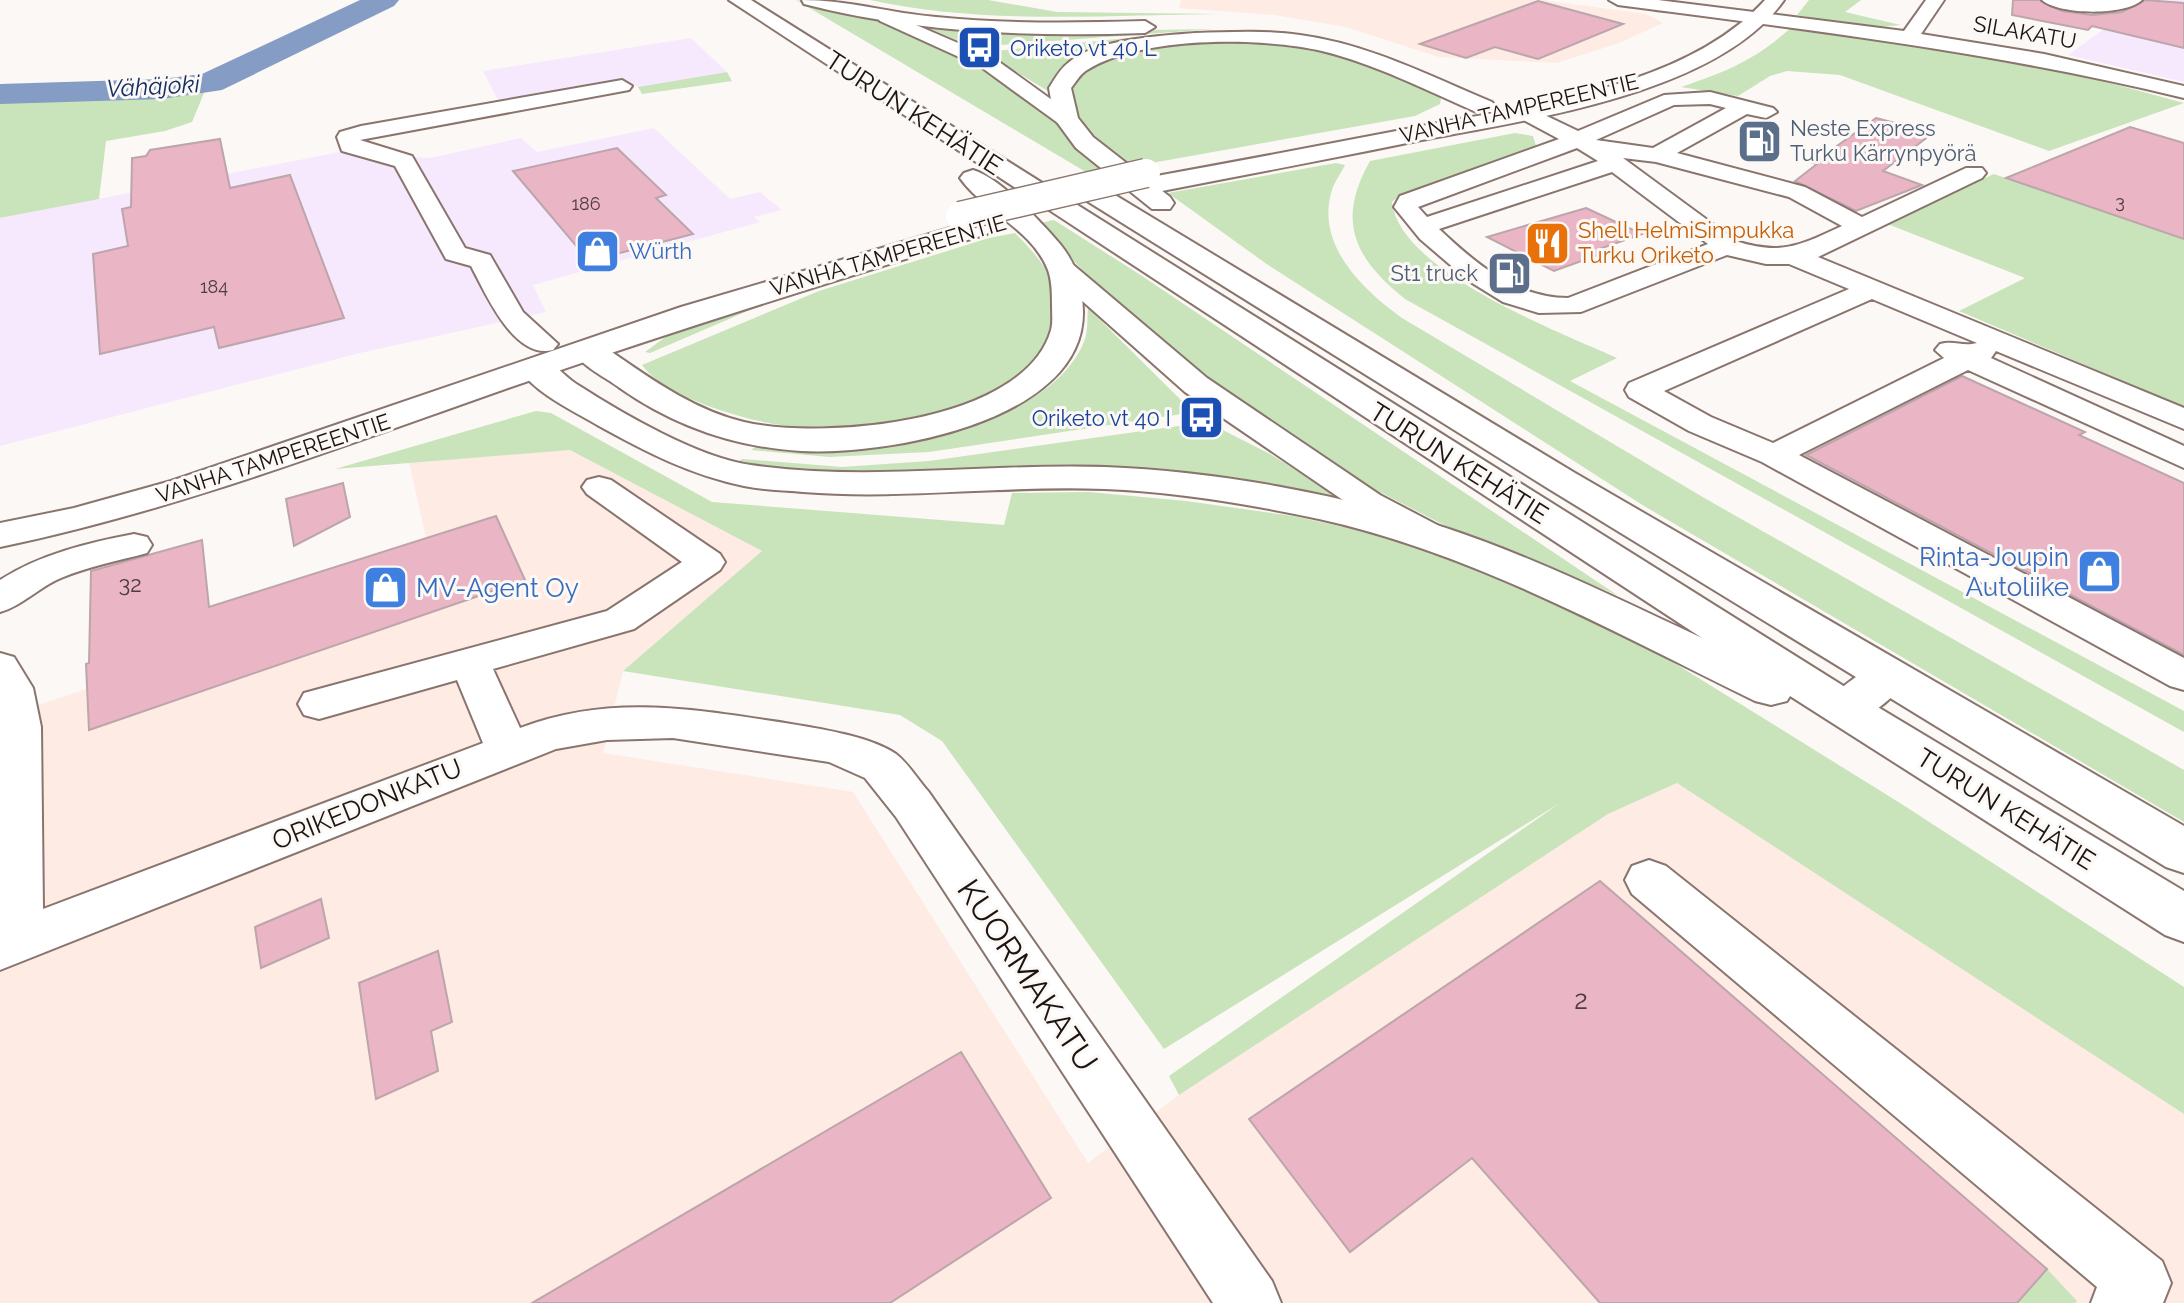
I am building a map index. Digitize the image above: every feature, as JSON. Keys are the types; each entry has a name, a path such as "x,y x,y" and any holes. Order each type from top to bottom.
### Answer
{"main road":[{"name":"TURUN KEHÄTIE","path":"738,0 1845,709 2184,919"},
{"name":"TURUN KEHÄTIE","path":"776,0 925,91"},
{"path":"811,0 886,17 1022,28 1208,25 1298,30 1356,43 1504,101"},
{"name":"VANHA TAMPEREENTIE","path":"0,534 78,519 184,489 784,267 1154,178 1604,77 1665,56 1747,11 1775,0"},
{"path":"1293,317 1196,228 1110,165 1066,118 1061,101 1063,85 1072,72 1087,61 1140,44 1221,36 1275,38 1326,46 1504,101"},
{"path":"589,351 646,393 697,419 768,436 807,440 907,432 946,422 1007,397 1048,366 1060,349 1070,320 1062,269 1039,240 994,195 946,157 885,94"},
{"name":"VANHA TAMPEREENTIE","path":"1154,178 1504,101"},
{"name":"TURUN KEHÄTIE","path":"1047,166 2184,852"},
{"name":"VANHA TAMPEREENTIE","path":"539,356 589,351 969,222"},
{"path":"539,356 565,392 663,447 701,463 747,476 844,484 1051,478 1166,482 1241,492 1326,509 1432,537 1623,617 1930,762"}],"street":[{"name":"SILAKATU","path":"1618,0 1915,29 2184,92"},
{"path":"1915,29 1935,0"},
{"path":"2051,0 2101,5 2120,5 2133,0"},
{"path":"886,17 988,63 1066,118"},
{"path":"539,356 512,317 481,261 455,253 404,161 350,146 348,137 622,86"},
{"path":"1424,226 1595,151 1671,99 1710,98 1756,109 1657,155"},
{"path":"2161,107 2184,99"},
{"path":"1504,101 1595,151 1727,246 1759,258 1806,253 1974,173"},
{"path":"1727,246 1571,306 1545,307 1524,301 1461,264 1406,207 1409,201 1595,151 1657,155 1797,192 1862,227"},
{"path":"1793,256 1968,358 2177,447"},
{"path":"1062,269 1196,385 1368,502 1432,537"},
{"path":"2184,419 1999,342 1858,296 1640,390 1700,424 1774,455 2184,676"},
{"path":"1774,455 1999,342"},
{"path":"319,704 620,620 707,562 599,487"},
{"path":"0,599 29,580 67,562 134,545"},
{"path":"470,662 507,749"},
{"path":"0,667 12,688 20,727 10,810 9,945"},
{"path":"1845,709 1888,676"},
{"name":"ORIKEDONKATU","path":"9,945 507,749 582,727 673,722 746,732"},
{"name":"KUORMAKATU","path":"746,732 835,747 881,766 893,779 1250,1303"},
{"path":"1649,880 2140,1283 2122,1303"}],"shaded area":[{"path":"1181,0 1542,0 1646,14 1663,23 1619,43 1557,63 1439,57 1346,27 1275,15 1179,8"},
{"path":"2144,0 2184,0 2184,82 2068,55"},
{"path":"691,38 727,72 638,87 627,81 500,104 483,71"},
{"path":"654,128 730,199 760,192 782,210 754,217 760,222 533,285 546,312 360,353 0,446 0,218 340,152 430,158 521,138 537,152"},
{"path":"570,450 762,551 623,671 603,753 853,792 1088,1163 1179,1095 1608,814 1678,783 2184,1114 2184,1303 0,1303 0,718 86,689 86,664 245,612 243,597 426,538 409,462"}],"green space":[{"path":"796,0 894,27 928,40 991,72 1046,111 1106,172 1091,175"},
{"path":"870,0 988,0 1057,12 1220,14 1000,16 913,8"},
{"path":"1809,0 1861,0 1845,12 1901,25 1869,28 1797,15"},
{"path":"919,24 1090,31 1214,29 973,47"},
{"path":"1791,28 2005,60 2077,74 2184,103 2049,151 1840,75 1787,71 1770,76 1738,96 1681,87 1739,64"},
{"path":"1160,35 1128,42 1059,73 1048,91 983,52"},
{"path":"1245,38 1334,52 1437,94 1440,104 1415,116 1129,167 1090,135 1077,116 1067,91 1082,69 1138,46"},
{"path":"727,72 732,81 642,94 638,87"},
{"path":"206,88 192,122 165,131 106,141 99,199 0,218 0,98 32,99"},
{"path":"1515,133 1533,136 1536,146 1528,152 1403,193 1392,202 1401,227 1422,252 1485,296 1617,358 1570,381 2184,711 2184,732 1405,299 1387,284 1363,253 1353,220 1354,202 1370,161"},
{"path":"1336,163 1345,165 1333,187 1329,208 1335,245 1357,279 1402,318 1706,499 2184,770 2184,822 1644,506 1268,265 1168,193"},
{"path":"1994,174 2184,239 2184,407 1959,311 2025,278 1885,223"},
{"path":"1054,220 1617,595 1442,524 1374,489 1320,456 1256,413 1118,305 1036,224"},
{"path":"1015,233 1039,260 1052,281 1059,317 1036,360 1013,382 959,408 928,417 865,427 783,425 758,421 690,399 663,384 642,365 819,291 989,238"},
{"path":"827,277 650,353 645,352 679,327"},
{"path":"1088,308 1190,409 1182,414 929,452 829,457 751,450 758,445 837,450 891,446 990,420 1021,405 1049,386 1071,364 1085,339"},
{"path":"536,411 551,413 712,502 1004,525 1012,493 1089,492 1293,516 1380,535 1450,558 1629,635 1900,803 2184,987 2184,1114 1677,783 1608,814 1179,1095 1169,1076 1560,803 1164,1049 942,741 900,715 623,671 762,551 570,450 335,469"},
{"path":"1207,422 1270,454 1346,501 914,473 799,471 738,462 742,459 842,467 929,461"},
{"path":"2047,1269 2077,1301 2017,1303"}],"building":[{"path":"2013,0 2039,0 2062,11 2092,15 2122,12 2145,0 2184,3 2184,48 2092,26 2088,30 2012,15"},
{"path":"1538,1 1623,24 1538,59 1495,47 1466,58 1420,44"},
{"path":"1876,118 1933,133 1883,171 1922,185 1856,211 1795,181 1817,164 1813,163"},
{"path":"2130,127 2184,143 2184,239 2006,178"},
{"path":"220,139 230,188 290,175 344,318 219,348 214,327 100,354 93,254 128,246 122,209 131,207 132,158 146,156 150,150"},
{"path":"617,148 666,195 656,198 693,234 589,261 513,171"},
{"path":"1586,208 1642,234 1602,248 1609,251 1554,271 1487,237"},
{"name":"Rinta-Joupin Autoliike","path":"1962,376 2085,432 2079,435 2184,483 2184,655 1806,455"},
{"path":"343,483 350,517 294,546 286,499"},
{"path":"496,516 525,580 89,730 86,664 89,663 91,571 202,540 209,607"},
{"path":"1600,881 2047,1269 2017,1303 1600,1303 1472,1158 1350,1252 1249,1119"},
{"path":"321,899 329,938 261,968 255,927"},
{"path":"438,951 452,1022 431,1031 438,1071 376,1099 359,983"},
{"path":"961,1052 1051,1198 890,1303 532,1303"}],"waterway":[{"name":"Vähäjoki","path":"0,94 162,89 210,83 384,0"}],"place":[{"name":"Oriketo vt 40 L","path":"979,48"},
{"name":"Neste Express Turku Kärrynpyörä","path":"1759,141"},
{"name":"Shell HelmiSimpukka Turku Oriketo","path":"1547,243"},
{"name":"Würth","path":"598,251"},
{"name":"St1 truck","path":"1509,273"},
{"name":"Oriketo vt 40 I","path":"1202,418"},
{"name":"Rinta-Joupin Autoliike","path":"2100,572"},
{"name":"MV-Agent Oy","path":"385,588"}]}
